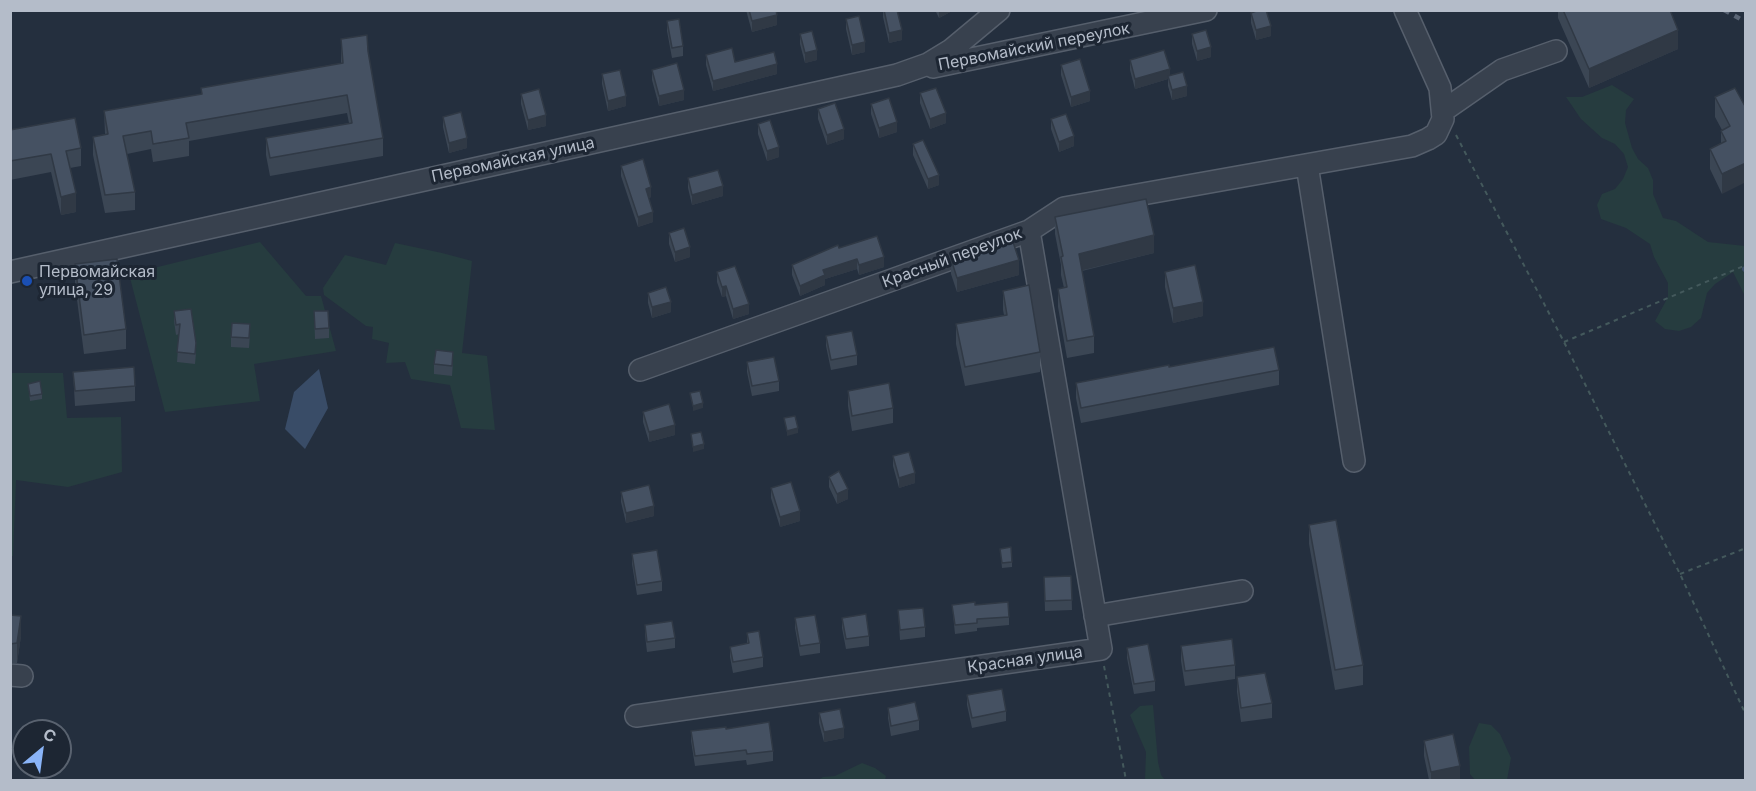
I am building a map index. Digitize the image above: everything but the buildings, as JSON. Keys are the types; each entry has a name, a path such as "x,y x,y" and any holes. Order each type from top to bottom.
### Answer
{"street":[{"name":"Первомайская улица","path":"10,272 897,75 928,63 951,50 999,10"},
{"name":"Первомайский переулок","path":"897,75 1206,10"},
{"path":"1405,10 1440,88 1442,119"},
{"name":"Красный переулок","path":"640,370 1029,231 1064,208 1412,146 1436,134 1442,119 1502,70 1556,51"},
{"path":"1307,165 1354,461"},
{"name":"Красная улица","path":"636,716 1101,649 1029,231"},
{"path":"1095,616 1242,591"}],"path":[{"path":"1442,119 1456,135 1564,342 1680,574 1746,715"},
{"path":"1564,342 1746,265"},
{"path":"1680,574 1746,548"},
{"path":"1101,649 1126,780"}],"green space":[{"path":"1612,85 1634,99 1626,110 1625,123 1632,148 1638,159 1648,168 1653,180 1653,194 1663,218 1676,221 1708,242 1745,246 1745,296 1733,272 1715,284 1707,293 1701,318 1691,327 1679,331 1665,329 1655,321 1668,297 1668,283 1654,257 1650,244 1626,228 1601,219 1597,205 1602,194 1615,189 1623,179 1628,167 1624,154 1615,144 1602,138 1581,119 1566,97 1582,97"},
{"path":"260,242 306,296 321,296 336,351 254,364 260,401 165,412 129,274"},
{"path":"395,243 472,261 462,353 487,356 495,430 461,428 450,385 411,379 405,362 386,363 389,343 372,339 373,327 366,326 324,295 323,288 345,255 386,265"},
{"path":"10,373 63,373 67,418 121,417 122,472 68,487 16,480 13,556 11,556"},
{"path":"1153,705 1158,762 1161,775 1165,780 1145,780 1146,752 1130,715 1140,706"},
{"path":"1479,723 1491,725 1500,734 1511,758 1507,780 1475,780 1470,774 1469,747"},
{"path":"862,763 886,776 885,780 818,780 835,776"}],"water":[{"path":"319,369 328,408 305,449 285,429 294,392"}],"railway":[{"path":"1724,10 1746,22"}],"place":[{"name":"Первомайская улица, 29","path":"27,281"}]}
